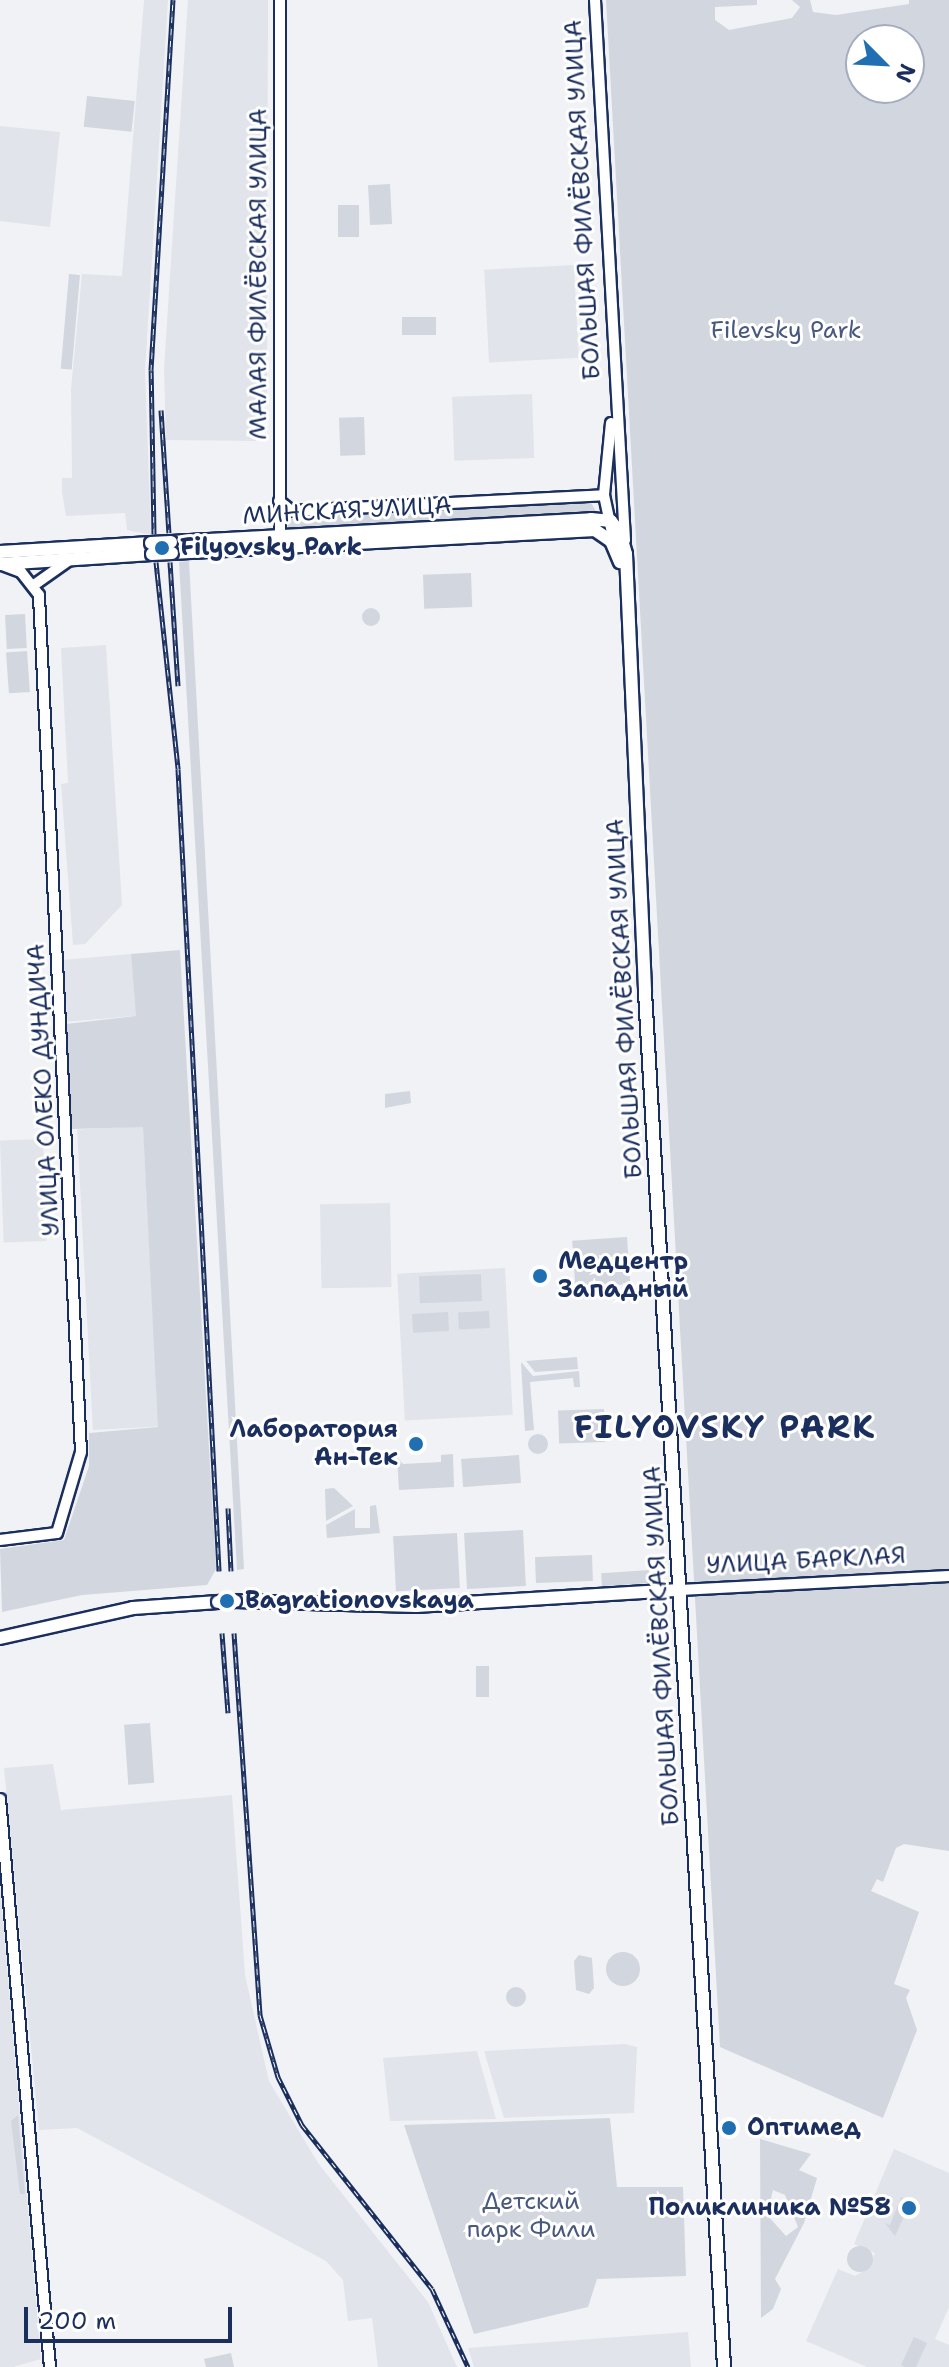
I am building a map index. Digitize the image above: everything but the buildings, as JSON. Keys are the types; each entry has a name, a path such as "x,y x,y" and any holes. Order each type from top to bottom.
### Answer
{"main road":[{"name":"МИНСКАЯ УЛИЦА","path":"0,564 68,561 171,547 280,543 611,521"},
{"path":"611,521 620,551"},
{"path":"593,524 620,551"},
{"name":"МИНСКАЯ УЛИЦА","path":"0,552 152,549"},
{"name":"БОЛЬШАЯ ФИЛЁВСКАЯ УЛИЦА","path":"620,551 624,576 724,2367"},
{"name":"УЛИЦА БАРКЛАЯ","path":"0,1630 46,1618 235,1601 416,1606 680,1590"},
{"name":"УЛИЦА БАРКЛАЯ","path":"0,1638 91,1615"}],"street":[{"name":"МАЛАЯ ФИЛЁВСКАЯ УЛИЦА","path":"280,0 280,543"},
{"name":"БОЛЬШАЯ ФИЛЁВСКАЯ УЛИЦА","path":"595,0 614,397 622,491 620,551"},
{"name":"БОЛЬШАЯ ФИЛЁВСКАЯ УЛИЦА","path":"611,521 605,500 614,397"},
{"name":"БОЛЬШАЯ ФИЛЁВСКАЯ УЛИЦА","path":"611,521 622,491"},
{"name":"МИНСКАЯ УЛИЦА","path":"279,500 292,511 605,500"},
{"path":"593,524 605,500"},
{"path":"0,564 21,572 34,585 68,561"},
{"name":"УЛИЦА ОЛЕКО ДУНДИЧА","path":"0,1540 57,1533 81,1452 41,623 34,585"},
{"name":"УЛИЦА БАРКЛАЯ","path":"680,1590 949,1576"},
{"path":"0,1799 50,2367"}],"shaded area":[{"path":"144,0 168,0 145,371 151,535 127,530 125,513 66,516 62,492 62,478 72,478 71,389 82,274 122,276"},
{"path":"188,0 268,0 267,404 256,405 256,441 166,440 164,368"},
{"path":"0,126 60,132 50,227 0,221"},
{"path":"574,265 579,358 489,363 484,270"},
{"path":"532,394 534,458 454,461 452,397"},
{"path":"106,645 122,905 85,944 73,945 61,784 68,783 61,648"},
{"path":"131,954 136,1016 68,1022 62,960"},
{"path":"143,1126 159,1427 93,1430 77,1129"},
{"path":"43,1139 47,1241 4,1242 0,1141"},
{"path":"390,1203 391,1287 321,1288 320,1204"},
{"path":"505,1268 513,1415 405,1420 397,1274"},
{"path":"53,1764 61,1810 232,1795 245,1975 269,2081 318,2163 428,2302 457,2367 378,2367 372,2318 348,2321 343,2280 326,2261 77,2128 39,2130 4,1768"},
{"path":"0,1886 41,2359 13,2367 0,2367"},
{"path":"625,2044 637,2047 634,2113 504,2118 484,2051"},
{"path":"477,2051 496,2119 390,2121 383,2058"},
{"path":"894,2149 949,2173 949,2307 935,2339 949,2345 949,2367 867,2367 806,2341 838,2269 855,2276 869,2268 875,2253 854,2244"},
{"path":"688,2332 691,2367 474,2367 468,2348"}],"green space":[{"name":"Filevsky Park","path":"606,0 757,0 757,5 715,7 715,20 729,30 792,18 800,7 792,0 810,0 813,12 836,15 909,4 909,0 949,0 949,1851 904,1844 896,1848 883,1882 877,1879 871,1891 919,1912 894,1984 910,1990 906,1998 917,2030 883,2118 720,2047"},
{"path":"87,96 135,101 131,132 84,127"},
{"path":"390,184 392,224 370,225 368,185"},
{"path":"338,205 359,205 359,237 338,237"},
{"path":"69,274 80,275 72,370 61,369"},
{"path":"402,317 436,317 436,335 402,335"},
{"path":"364,417 365,455 340,456 339,418"},
{"path":"590,501 597,513 291,532 287,525 294,514"},
{"path":"189,561 244,1569 237,1570 179,562"},
{"path":"471,573 472,607 424,609 423,575"},
{"path":"367,608 375,608 380,617 378,624 367,626 362,621 362,613"},
{"path":"25,614 27,648 7,649 5,615"},
{"path":"27,651 30,692 9,693 6,652"},
{"path":"180,950 216,1569 207,1585 82,1595 2,1612 0,1549 64,1540 89,1466 89,1433 158,1427 143,1127 72,1129 66,1024 136,1016 131,954"},
{"path":"410,1091 411,1103 385,1108 385,1094"},
{"path":"627,1237 630,1284 575,1288 572,1241"},
{"path":"481,1274 482,1301 420,1303 419,1276"},
{"path":"489,1311 490,1328 459,1330 458,1313"},
{"path":"448,1312 449,1331 413,1333 412,1314"},
{"path":"577,1357 578,1369 535,1372 526,1361"},
{"path":"521,1362 533,1376 579,1371 580,1387 574,1387 573,1378 530,1382 534,1430 525,1431"},
{"path":"604,1409 605,1442 559,1444 558,1411"},
{"path":"538,1434 545,1437 548,1444 545,1451 538,1454 531,1451 528,1444 531,1437"},
{"path":"453,1454 454,1487 399,1490 397,1457 403,1464 441,1462 441,1455"},
{"path":"519,1455 521,1483 463,1487 461,1459"},
{"path":"334,1488 353,1506 326,1521 325,1489"},
{"path":"376,1505 380,1533 327,1538 326,1525 355,1509 355,1528 370,1528 370,1506"},
{"path":"523,1530 526,1586 467,1589 464,1533"},
{"path":"457,1533 460,1588 396,1591 393,1536"},
{"path":"592,1555 593,1581 536,1583 535,1557"},
{"path":"649,1570 650,1583 602,1586 601,1573"},
{"path":"476,1666 489,1666 489,1697 476,1697"},
{"path":"150,1723 154,1783 128,1785 124,1725"},
{"path":"623,1952 635,1957 640,1969 635,1981 623,1986 611,1981 606,1969 611,1957"},
{"path":"579,1955 592,1958 594,1988 589,1994 576,1990 574,1961"},
{"path":"516,1987 523,1990 526,1997 523,2004 516,2007 509,2004 506,1997 509,1990"},
{"path":"18,2115 25,2194 20,2194 11,2121"},
{"name":"Детский парк Фили","path":"610,2118 617,2187 683,2187 686,2276 597,2279 588,2307 474,2334 404,2125"},
{"path":"760,2139 811,2154 799,2170 817,2178 804,2223 775,2279 781,2289 773,2309 761,2318","holes":["773,2190 785,2195 798,2227 786,2236 767,2215"]},
{"path":"901,2197 911,2202 895,2236 885,2223 890,2225"},
{"path":"860,2246 869,2250 873,2259 869,2268 860,2272 851,2268 847,2259 851,2250"},
{"path":"914,2337 927,2343 916,2367 905,2367 901,2365"},
{"path":"231,2353 234,2367 206,2367 204,2359"}],"railway":[{"path":"154,534 151,370 173,0"},
{"path":"161,410 169,533"},
{"path":"156,562 178,769 219,1571"},
{"path":"170,562 178,686"},
{"path":"228,1508 231,1571"},
{"path":"222,1633 228,1713"},
{"path":"234,1633 260,2015 278,2077 302,2125 432,2289 468,2367"}],"place":[{"name":"Filyovsky Park","path":"162,548"},
{"name":"Медцентр Западный","path":"540,1276"},
{"name":"Лаборатория Ан-Тек","path":"416,1444"},
{"name":"Bagrationovskaya","path":"227,1601"},
{"name":"Оптимед","path":"729,2128"},
{"name":"Поликлиника №58","path":"909,2208"}],"district":[{"name":"FILYOVSKY PARK","path":"725,1427"}]}
